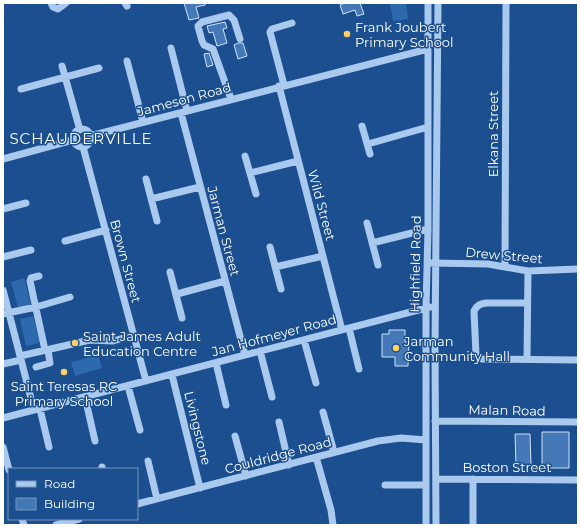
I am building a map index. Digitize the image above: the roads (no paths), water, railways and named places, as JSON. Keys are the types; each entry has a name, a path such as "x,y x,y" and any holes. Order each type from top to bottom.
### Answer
{"street":[{"path":"54,6 58,9 66,3"},
{"name":"Highfield Road","path":"426,525 428,3"},
{"name":"Highfield Road","path":"436,525 435,421 438,3"},
{"name":"Elkana Street","path":"505,266 506,3"},
{"path":"231,99 213,49 204,45 198,26 202,22 230,15 234,20 240,39"},
{"path":"281,86 270,32 272,29 292,23"},
{"name":"Jarman Street","path":"171,48 200,186 245,355"},
{"name":"Jameson Road","path":"90,136 428,48"},
{"path":"127,61 143,122"},
{"path":"62,66 80,130"},
{"path":"21,89 99,68"},
{"name":"Wild Street","path":"281,86 298,161 323,256 359,369"},
{"path":"362,126 370,154"},
{"path":"368,144 428,127"},
{"path":"80,130 87,131 90,136 90,142 83,147 76,145 73,140 75,132 80,130"},
{"path":"3,159 73,140"},
{"name":"Brown Street","path":"83,147 146,381"},
{"path":"246,156 256,194"},
{"path":"250,173 298,161"},
{"path":"146,179 157,221"},
{"path":"151,200 200,186"},
{"path":"3,210 26,203"},
{"path":"367,223 378,265"},
{"path":"372,243 428,229"},
{"path":"66,241 106,230"},
{"path":"270,247 281,289"},
{"path":"3,257 31,250"},
{"path":"275,267 323,256"},
{"name":"Drew Street","path":"427,263 480,264 505,266 528,271 578,269"},
{"path":"527,359 528,271"},
{"path":"170,272 177,294 182,318"},
{"path":"36,367 50,363 30,280 39,276"},
{"path":"177,294 225,281"},
{"path":"3,290 6,313 49,448"},
{"path":"6,313 36,307 70,297"},
{"path":"527,303 483,303 478,305 474,311 474,353 482,359 578,360"},
{"name":"Jan Hofmeyer Road","path":"3,418 436,306"},
{"path":"3,364 46,350 90,340 114,341 134,336"},
{"path":"304,340 316,383"},
{"path":"260,351 272,397"},
{"path":"216,363 226,405"},
{"name":"Livingstone","path":"172,375 200,488"},
{"path":"128,386 140,430"},
{"path":"85,397 95,441"},
{"path":"323,412 334,452"},
{"name":"Malan Road","path":"435,421 578,422"},
{"path":"279,422 289,465"},
{"path":"235,436 246,476"},
{"name":"Couldridge Road","path":"138,504 389,439 426,440"},
{"path":"3,447 8,468"},
{"path":"316,457 333,525"},
{"path":"148,461 157,499"},
{"name":"Boston Street","path":"436,479 578,480"},
{"path":"473,479 473,525"},
{"path":"385,485 426,485"},
{"path":"56,525 68,520"}],"place":[{"name":"Frank Joubert Primary School","path":"347,34"},
{"name":"Saint James Adult Education Centre","path":"75,343"},
{"name":"Jarman Community Hall","path":"396,348"},
{"name":"Saint Teresas RC Primary School","path":"64,372"}],"district":[{"name":"SCHAUDERVILLE","path":"81,139"}]}
